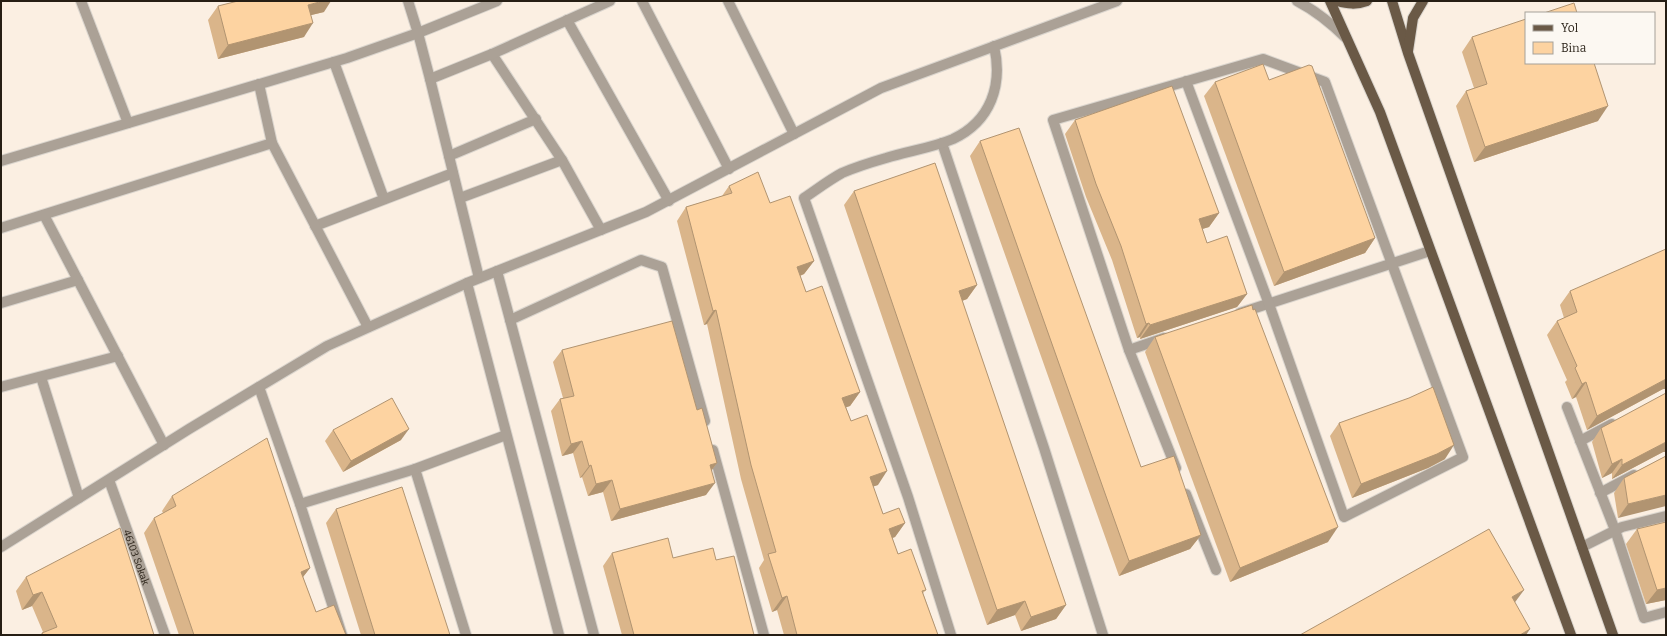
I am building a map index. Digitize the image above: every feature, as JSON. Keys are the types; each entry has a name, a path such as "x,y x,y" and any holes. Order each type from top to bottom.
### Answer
{"main road":[{"path":"1330,1 1380,112 1572,635"},
{"path":"1337,1 1347,4 1367,1"},
{"path":"1392,1 1408,53 1613,635"},
{"path":"1408,53 1413,18 1422,1"}],"street":[{"path":"81,1 128,123"},
{"path":"408,1 430,79 479,278"},
{"path":"1,161 334,62 418,33 497,1"},
{"path":"430,79 492,54 610,1"},
{"path":"642,1 729,169"},
{"path":"728,1 794,134"},
{"path":"1,547 326,346 479,278 646,212 881,88 1116,1"},
{"path":"1297,1 1312,9 1328,21 1347,39"},
{"path":"568,20 669,200"},
{"path":"951,635 908,497 804,198 842,174 886,158 942,143 954,138 974,124 983,115 996,91 997,62 994,46"},
{"path":"492,54 562,160 601,230"},
{"path":"1186,81 1269,304 1344,517 1462,457 1393,263 1325,82 1263,59 1186,81 1053,120 1129,350 1216,570"},
{"path":"334,62 384,200"},
{"path":"259,84 272,143 368,327"},
{"path":"449,156 536,119"},
{"path":"1,228 272,143"},
{"path":"942,143 1044,448 1103,635"},
{"path":"460,198 562,160"},
{"path":"315,226 454,173"},
{"path":"44,215 164,445"},
{"path":"1232,316 1430,251"},
{"path":"510,320 641,260 662,267 707,428"},
{"path":"497,271 594,635"},
{"path":"1,303 78,280"},
{"path":"467,284 559,635"},
{"path":"1129,350 1173,335"},
{"path":"1,387 118,356"},
{"path":"41,376 79,498"},
{"path":"259,387 300,504 342,635"},
{"path":"1567,407 1615,530 1644,618 1666,612"},
{"path":"1580,440 1620,419"},
{"path":"300,504 415,469 506,435"},
{"path":"711,443 764,635"},
{"path":"415,469 466,635"},
{"path":"1600,493 1640,472"},
{"name":"46103 Sokak","path":"109,480 165,635"},
{"path":"1582,547 1622,527 1666,516"}],"shaded area":[{"path":"1,1 1666,1 1666,635 1,635"}],"building":[{"path":"238,1 323,1 308,5 313,23 228,45 218,6"},
{"path":"1574,3 1577,12 1547,12"},
{"path":"1525,19 1525,64 1594,64 1608,106 1485,147 1466,91 1487,84 1472,37"},
{"path":"1263,64 1269,80 1309,65 1312,66 1375,238 1284,272 1215,82"},
{"path":"1172,86 1219,213 1199,219 1207,243 1227,236 1247,294 1150,325 1149,323 1146,324 1121,246 1096,184 1075,120"},
{"path":"1019,128 1141,467 1174,456 1201,535 1129,561 980,141"},
{"path":"935,163 977,285 959,291 1066,605 1031,617 1025,601 997,610 854,191"},
{"path":"758,172 770,203 790,196 814,261 797,267 806,292 822,286 860,392 842,398 851,421 867,415 887,471 870,477 883,514 899,508 905,523 889,529 898,554 911,549 926,590 922,591 938,635 797,635 787,596 782,598 768,554 776,552 751,465 716,310 713,311 686,207 732,193 729,186"},
{"path":"1666,249 1666,379 1597,416 1586,382 1582,384 1575,368 1577,366 1557,321 1577,312 1570,291"},
{"path":"1252,305 1253,310 1255,309 1338,527 1240,568 1155,337"},
{"path":"672,321 697,410 702,408 717,463 710,465 715,483 620,509 612,480 596,484 582,441 571,444 560,399 574,396 562,350"},
{"path":"1433,387 1454,445 1437,454 1361,484 1339,423 1409,398"},
{"path":"1666,393 1666,442 1622,465 1622,459 1612,464 1601,428"},
{"path":"392,398 409,429 351,461 333,430"},
{"path":"267,438 310,568 301,572 316,612 334,605 346,635 194,635 154,518 176,506 172,496"},
{"path":"1666,456 1666,495 1628,504 1624,478"},
{"path":"402,487 450,635 375,635 336,509"},
{"path":"1666,522 1666,588 1657,590 1637,529"},
{"path":"120,528 154,635 43,635 42,633 57,627 42,592 33,595 26,577"},
{"path":"1489,529 1524,590 1512,597 1530,629 1520,635 1300,635"},
{"path":"668,538 673,558 713,548 716,560 734,556 754,635 634,635 612,553"}]}
